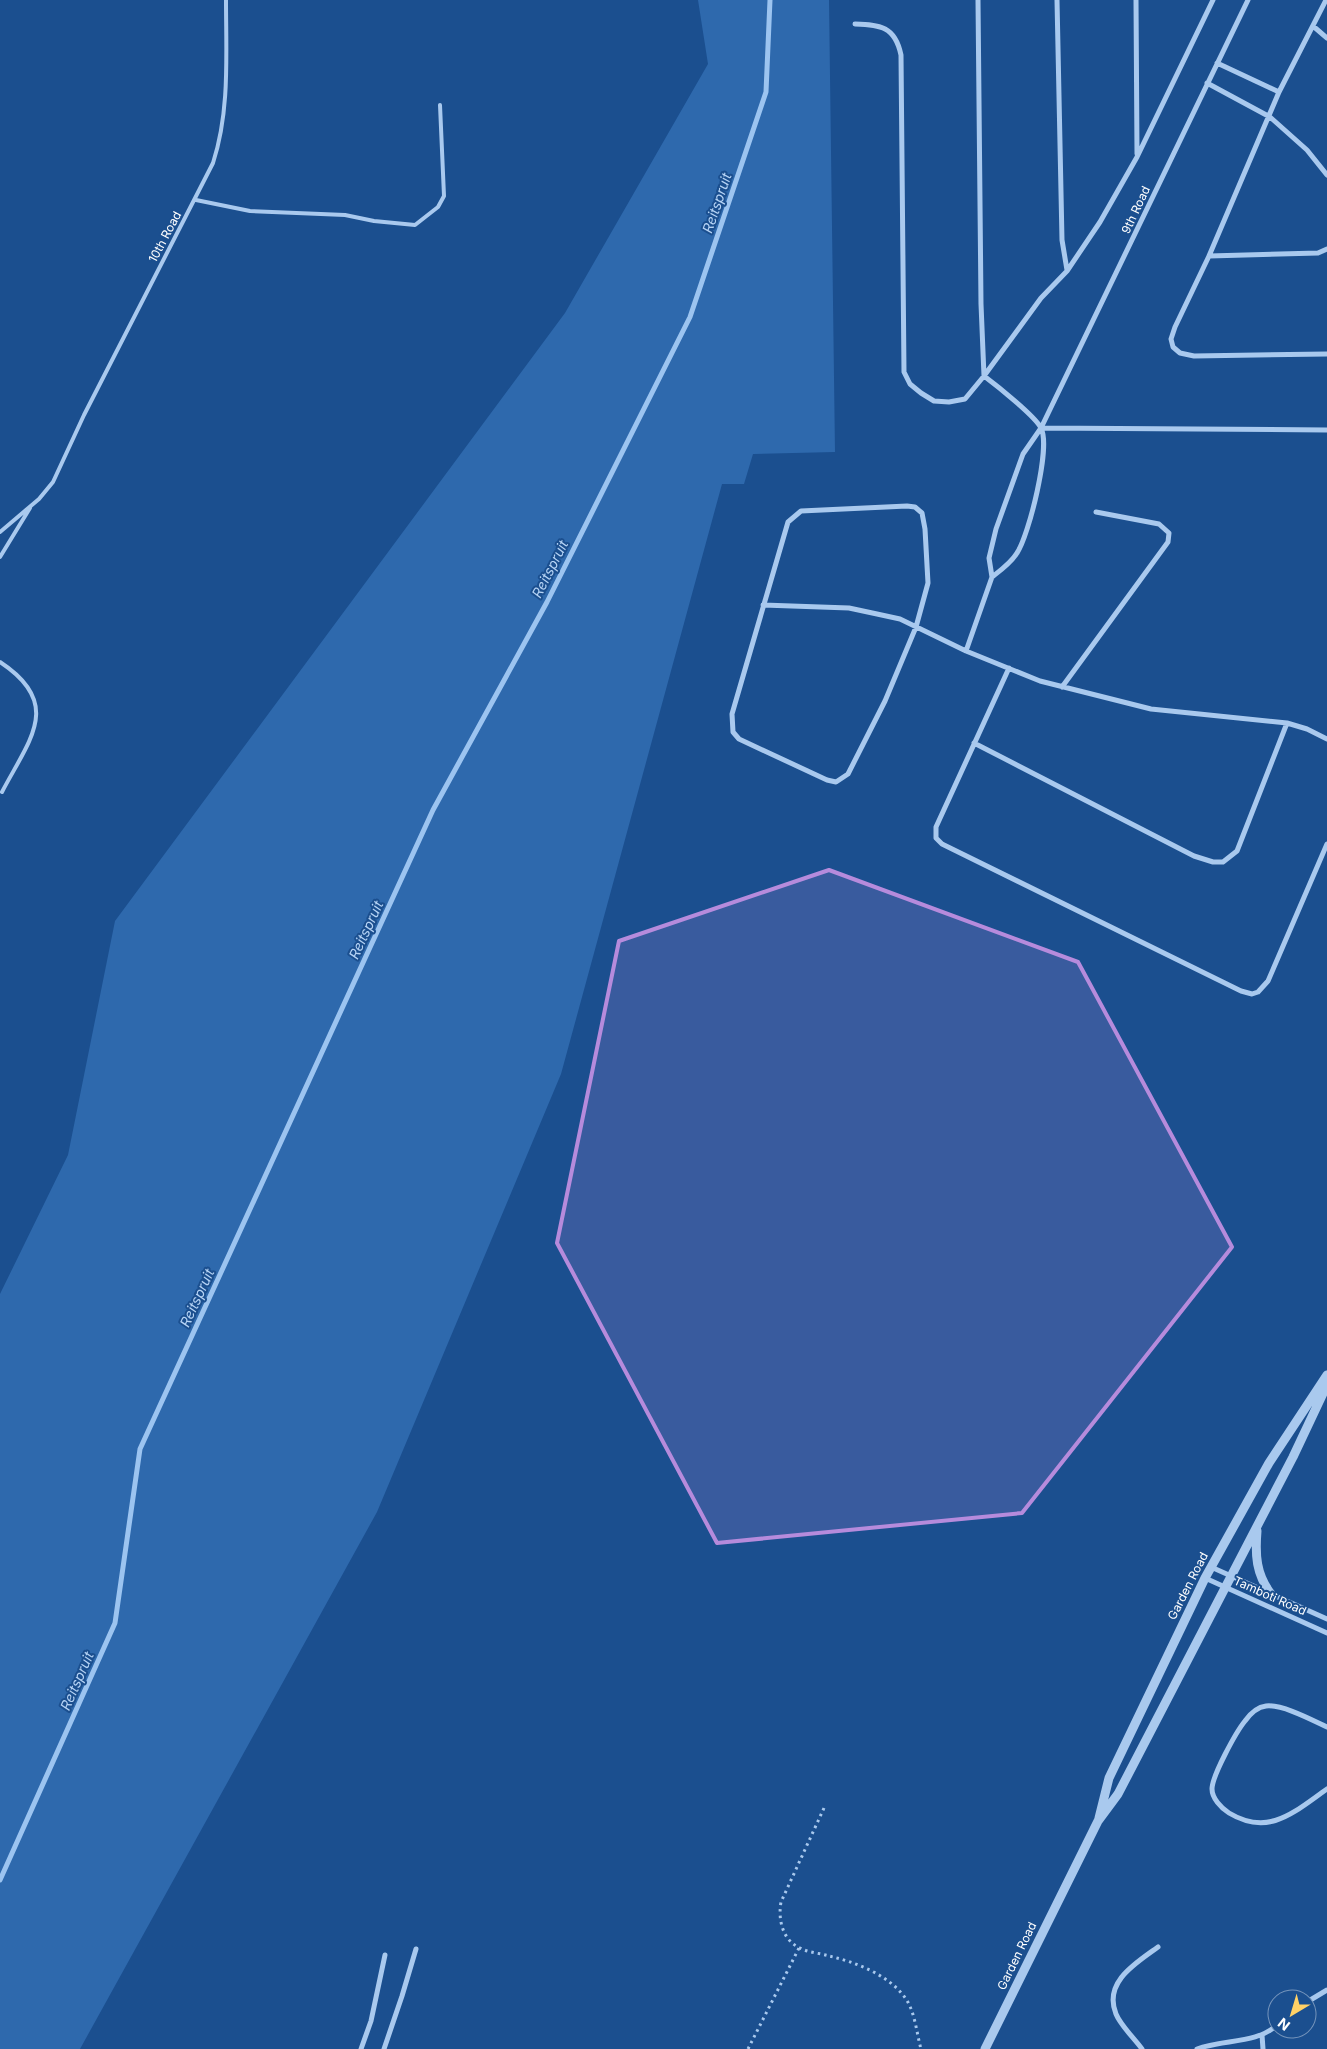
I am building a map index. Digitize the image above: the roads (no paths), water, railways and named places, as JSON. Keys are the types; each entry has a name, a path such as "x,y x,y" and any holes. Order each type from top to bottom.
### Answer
{"street":[{"path":"966,651 992,577 1006,567 1017,554 1025,537 1044,458 1041,428 1008,395 984,376 981,304 978,0"},
{"path":"1057,0 1062,240 1067,271"},
{"path":"1136,0 1137,157"},
{"path":"854,24 879,25 888,31 899,44 901,55 904,372 910,384 921,393 934,400 949,402 965,399 1041,298 1067,271 1100,222 1137,157 1213,0"},
{"name":"9th Road","path":"992,577 989,558 996,529 1023,454 1041,428 1248,0"},
{"path":"1326,0 1279,92 1270,117 1171,339 1173,347 1180,353 1194,356 1327,354"},
{"path":"1313,26 1327,38"},
{"path":"1217,63 1279,92"},
{"path":"1207,83 1270,117 1307,150 1327,175"},
{"path":"1209,256 1318,253 1327,248"},
{"path":"1041,428 1327,430"},
{"path":"915,507 922,514 925,529 928,583 916,627 885,701 848,774 836,782 739,738 733,732 732,714 784,528 792,516 801,511 915,507"},
{"path":"1062,687 1168,542 1169,533 1159,524 1096,512"},
{"path":"763,605 849,608 900,620 966,651 1040,681 1151,709 1287,723 1307,729 1327,739"},
{"path":"1009,668 936,827 936,838 942,844 1241,991 1252,994 1258,992 1268,981 1327,844"},
{"path":"974,743 1194,856 1213,862 1223,862 1237,851 1287,723"},
{"name":"Garden Road","path":"1098,1821 1109,1778 1205,1578 1269,1463 1327,1375"},
{"name":"Garden Road","path":"986,2049 1098,1821 1118,1794 1257,1526 1327,1384"},
{"path":"1257,1526 1255,1553 1257,1567 1260,1578 1271,1594"},
{"name":"Tamboti Road","path":"1211,1567 1327,1619"},
{"name":"Tamboti Road","path":"1205,1578 1327,1633"},
{"path":"1327,1727 1287,1710 1269,1706 1256,1710 1245,1720 1212,1782 1212,1791 1215,1800 1227,1812 1248,1822 1278,1821 1327,1789"},
{"path":"1142,2049 1116,2014 1113,1997 1116,1983 1128,1969 1158,1947"},
{"path":"384,2049 416,1949"},
{"path":"361,2049 371,2021 385,1955"},
{"path":"1197,2049 1267,2033"},
{"path":"1262,2035 1263,2049"}],"lane":[{"name":"10th Road","path":"31,506 45,493 60,466 84,415 196,200 213,163 221,140 226,99 226,0"},
{"path":"196,200 250,211 299,215 345,215 374,221 415,225 438,207 444,196 440,105"},
{"path":"0,532 31,506"},
{"path":"0,557 31,506"},
{"path":"0,662 16,673 28,687 36,700 38,715 34,730 2,792"}],"waterway":[{"name":"Reitspruit","path":"0,1880 115,1623 140,1449 433,810 547,602 690,317 766,92 770,0"}]}
